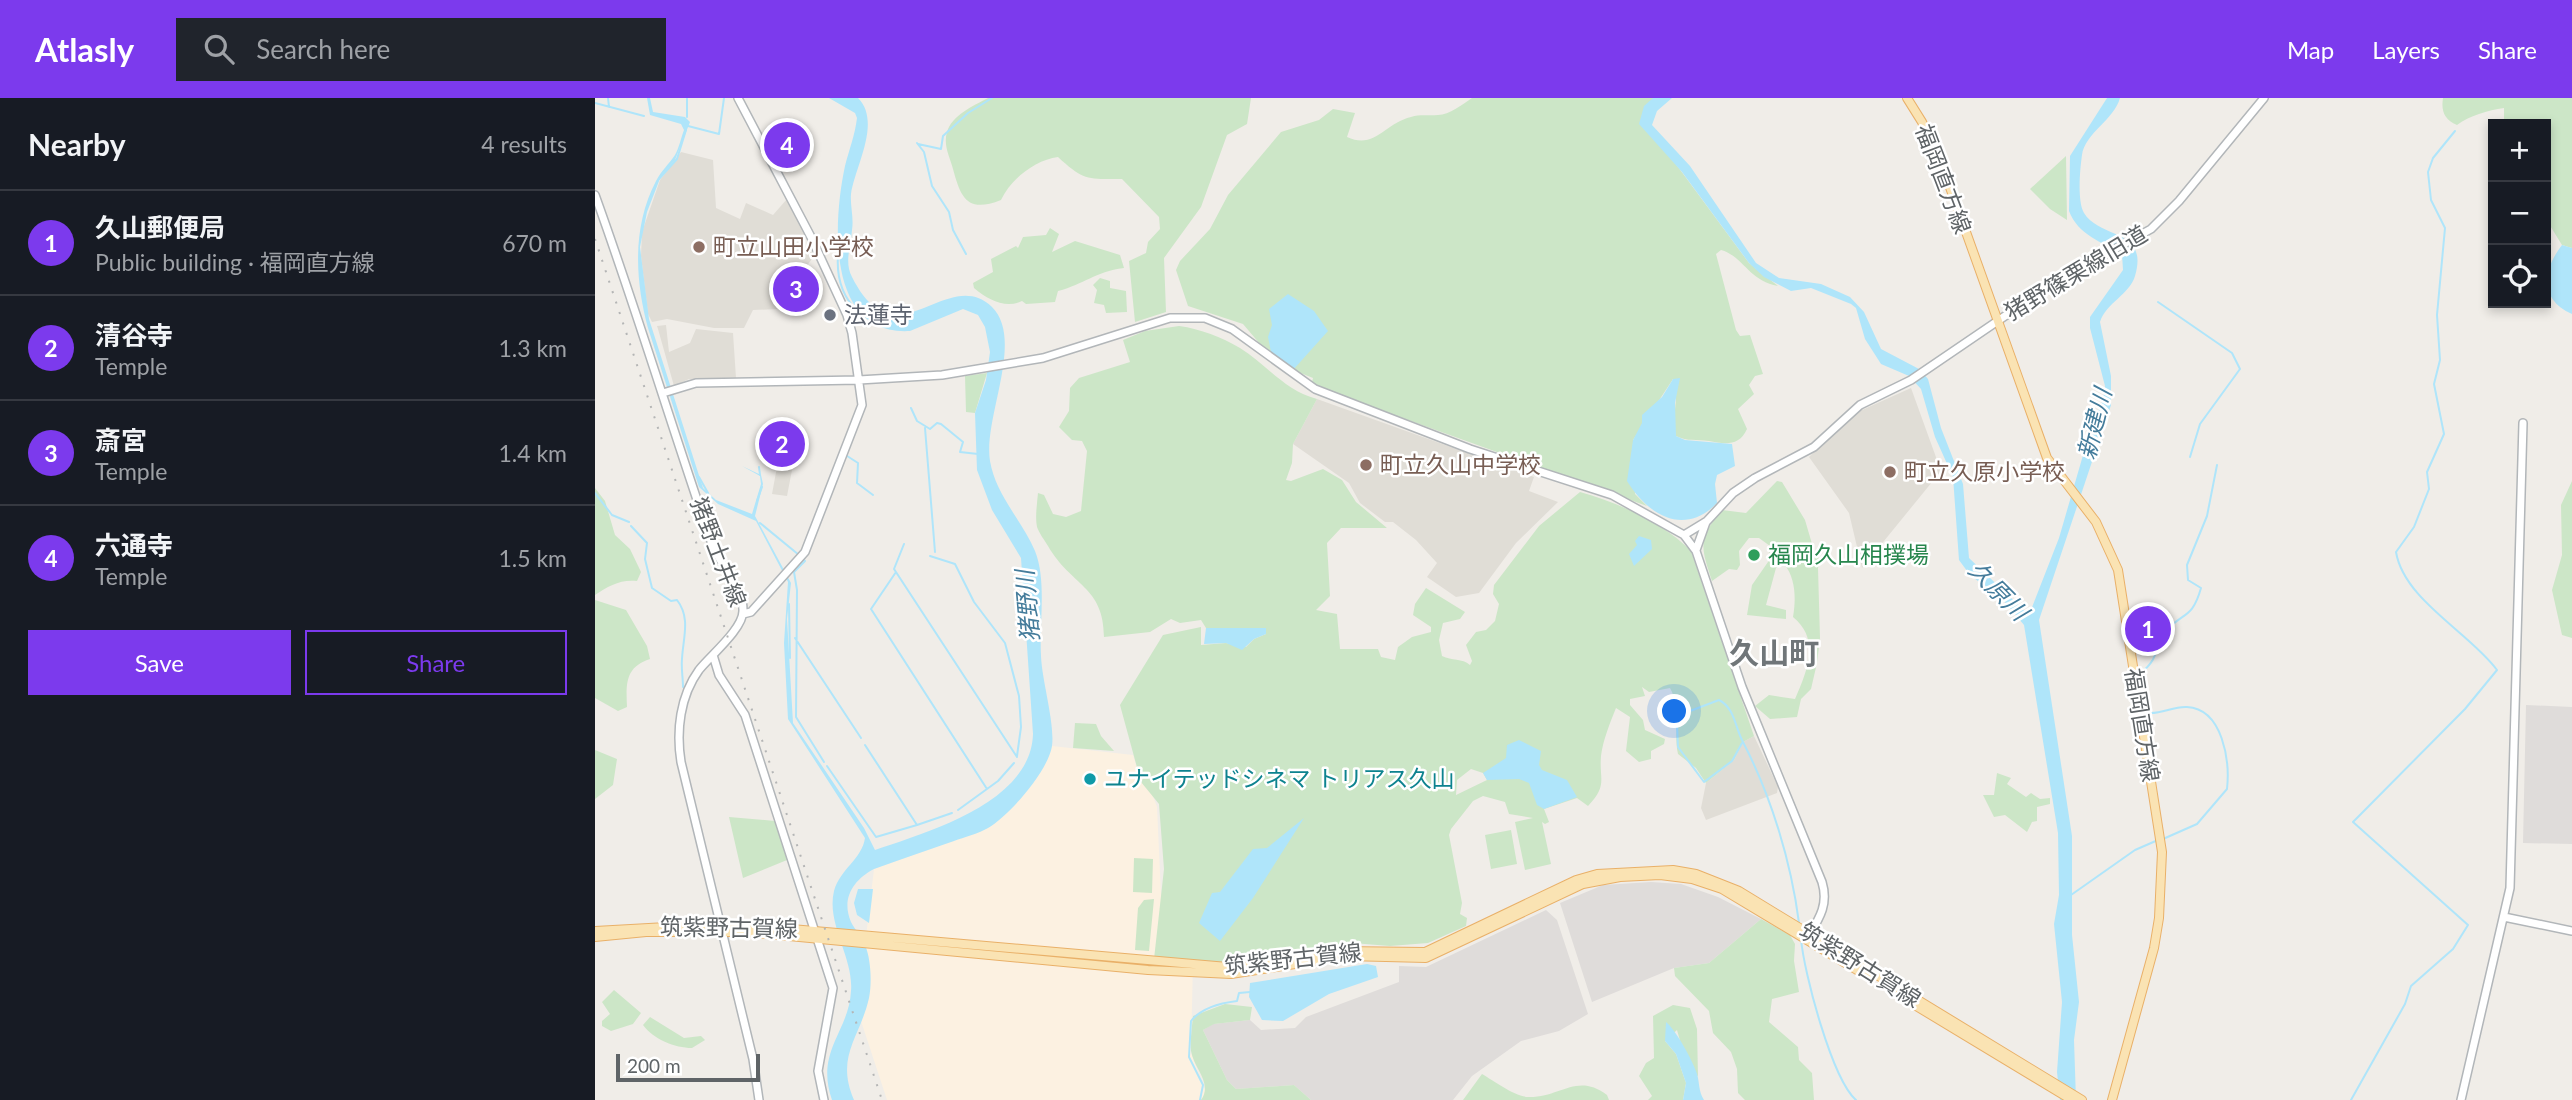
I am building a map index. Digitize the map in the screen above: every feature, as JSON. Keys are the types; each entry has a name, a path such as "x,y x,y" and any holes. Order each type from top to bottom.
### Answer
{"main road":[{"name":"福岡直方線","path":"1907,98 1935,149 2041,442 2055,471 2104,536 2118,570 2162,852 2159,918 2153,956 2112,1100"},
{"name":"筑紫野古賀線","path":"595,931 721,928 832,935 1148,970 1231,975 1346,956 1408,960 1426,958 1583,884 1609,878 1660,875 1692,879 1722,889 1808,937 2054,1087 2082,1100"},
{"name":"筑紫野古賀線","path":"595,937 721,928"}],"street":[{"path":"738,98 839,295 852,333 862,405 806,552 751,612 743,614"},
{"name":"猪野篠栗線旧道","path":"1707,521 1733,494 1755,478 1814,447 1860,405 1912,380 2052,284 2134,241 2179,201 2264,98"},
{"name":"猪野土井線","path":"595,195 668,391 714,548 739,594 743,614 737,626 690,687 682,711 678,740 754,1059 759,1100"},
{"path":"668,391 696,383 859,380 986,368 1043,358 1170,318 1205,318 1232,329 1299,380 1325,394 1470,449 1594,487 1684,535 1696,551 1742,687 1822,882 1825,904 1808,937"},
{"path":"2461,1100 2504,917 2512,848 2523,423"},
{"path":"1684,535 1707,521"},
{"path":"1696,551 1707,521"},
{"path":"713,655 719,675 745,715 817,934 832,988 818,1071 824,1100"},
{"path":"2504,917 2572,931"}],"shaded area":[{"path":"681,152 713,160 716,208 740,219 746,203 773,215 787,199 807,235 802,244 815,255 799,276 787,268 779,309 753,310 744,328 714,328 667,319 652,322 648,314 641,256 642,232 660,180"},
{"path":"666,325 669,352 690,343 696,329 733,333 736,378 689,379 674,386 657,326"},
{"path":"1911,388 1941,471 1862,568 1849,513 1809,457 1851,415"},
{"path":"1317,399 1534,477 1529,491 1558,502 1516,543 1479,593 1456,597 1427,577 1437,563 1416,540 1393,522 1385,522 1360,503 1349,483 1293,444"},
{"path":"777,467 792,470 787,496 772,494"},
{"path":"2526,705 2572,707 2572,844 2523,843"},
{"path":"1754,736 1778,787 1777,793 1706,820 1701,808 1706,783 1734,760 1743,742"},
{"path":"1052,746 1133,755 1141,782 1151,791 1157,807 1162,917 1193,961 1191,1053 1206,1093 1201,1100 887,1100 861,1021 869,997 865,945 874,869 988,828 1036,779"},
{"path":"1651,882 1681,884 1718,897 1761,919 1709,963 1674,968 1592,1002 1560,903 1603,885"},
{"path":"1546,910 1557,920 1588,1014 1559,1031 1521,1041 1472,1076 1453,1100 1311,1100 1294,1085 1236,1089 1227,1080 1203,1030 1213,1024 1250,1020 1261,1030 1295,1028 1306,1017 1399,982 1399,966 1426,967"}],"green space":[{"path":"988,98 1251,98 1247,124 1227,135 1201,207 1164,258 1166,312 1135,322 1129,261 1146,253 1148,242 1160,229 1159,217 1122,179 1080,175 1058,157 1032,166 1011,185 1001,200 990,204 973,204 963,195 947,151 947,132 958,116"},
{"path":"1472,98 1659,98 1647,125 1749,263 1778,286 1760,279 1729,253 1721,250 1716,254 1736,330 1740,336 1750,335 1763,374 1755,376 1749,385 1754,394 1738,409 1747,429 1744,435 1726,443 1688,440 1676,436 1676,394 1673,379 1633,440 1635,494 1647,506 1322,389 1312,382 1313,378 1293,370 1260,344 1243,324 1188,306 1176,270 1180,261 1210,229 1228,195 1281,132 1319,120 1333,109 1355,113 1347,137 1365,140 1402,120 1447,113"},
{"path":"2443,98 2572,98 2572,248 2562,245 2551,227 2551,119 2504,119 2504,108 2479,114 2457,125 2444,114"},
{"path":"2066,156 2067,220 2050,209 2030,189"},
{"path":"1050,228 1059,234 1052,252 1075,241 1120,255 1124,268 1105,272 1058,291 1055,302 1026,304 1022,301 1003,304 974,288 973,283 993,272 991,259 1016,246 1018,248 1023,237 1046,235"},
{"path":"1100,278 1110,281 1110,288 1126,291 1127,312 1106,313 1104,305 1094,303 1097,290 1093,285"},
{"path":"1179,326 1211,334 1240,348 1295,390 1317,399 1293,444 1292,463 1286,480 1291,481 1323,469 1342,480 1356,502 1387,528 1341,528 1327,543 1330,596 1316,610 1337,614 1340,649 1378,649 1381,657 1395,660 1398,647 1412,637 1431,632 1431,627 1413,615 1415,604 1426,588 1465,612 1460,619 1443,623 1439,640 1442,656 1470,665 1472,661 1466,645 1476,632 1486,630 1495,621 1499,604 1493,594 1494,585 1539,526 1580,492 1639,515 1667,531 1691,551 1754,736 1743,742 1734,760 1706,783 1696,768 1678,754 1676,704 1670,688 1649,692 1642,687 1645,696 1630,699 1630,705 1643,720 1645,730 1665,739 1664,744 1651,751 1651,759 1639,762 1626,751 1630,717 1616,708 1603,744 1601,782 1594,799 1588,806 1577,798 1544,809 1549,822 1542,822 1551,864 1525,870 1515,822 1533,818 1509,814 1505,802 1483,796 1473,801 1451,829 1449,835 1462,903 1460,914 1467,918 1466,926 1428,943 1390,946 1352,943 1226,963 1154,959 1164,869 1159,804 1141,782 1120,705 1163,635 1201,627 1201,645 1226,643 1246,647 1254,639 1266,634 1266,628 1206,628 1201,620 1180,623 1171,619 1150,632 1104,637 1103,620 1092,596 1057,559 1038,529 1038,493 1044,495 1053,514 1066,517 1081,511 1087,451 1082,441 1072,440 1059,427 1069,411 1070,388 1079,378 1130,362 1123,340 1145,331","holes":["1471,769 1483,773 1487,780 1456,795 1457,780"]},
{"path":"987,373 975,413 966,412 965,376"},
{"path":"1777,481 1782,482 1805,520 1815,554 1821,560 1818,568 1820,638 1811,689 1801,699 1797,717 1770,719 1755,706 1769,695 1795,699 1809,656 1807,636 1793,617 1795,596 1791,576 1784,564 1776,568 1766,605 1786,610 1786,619 1747,615 1752,585 1768,562 1770,546 1759,538 1749,538 1739,551 1740,565 1737,570 1729,569 1712,581 1703,544 1708,529 1722,510 1746,513"},
{"path":"2572,481 2572,638 2562,635 2552,590 2562,555 2561,505"},
{"path":"595,488 605,501 615,535 630,549 641,572 637,581 615,584 595,595"},
{"path":"595,600 626,610 647,646 650,659 631,672 627,684 627,707 618,711 595,698"},
{"path":"1075,723 1096,724 1101,736 1114,751 1073,748"},
{"path":"595,750 617,759 613,785 595,799"},
{"path":"1997,773 2011,778 2007,784 2026,797 2031,793 2040,799 2050,798 2050,804 2037,807 2037,821 2032,822 2027,832 2005,815 1994,817 1983,795 1994,795"},
{"path":"729,817 775,821 787,860 743,878"},
{"path":"1511,830 1517,864 1491,869 1485,835"},
{"path":"1134,858 1153,859 1152,893 1133,892"},
{"path":"1154,899 1149,951 1135,950 1138,908 1144,900"},
{"path":"1761,919 1790,935 1795,944 1794,961 1799,992 1772,999 1769,1022 1798,1047 1799,1060 1812,1073 1814,1100 1745,1100 1738,1093 1737,1069 1731,1052 1713,1033 1709,1011 1675,976 1674,968 1709,963"},
{"path":"614,990 641,1013 633,1024 611,1031 602,1026 602,1021 610,1014 602,1002"},
{"path":"1225,1004 1252,1007 1250,1020 1214,1024 1203,1030 1227,1080 1236,1089 1294,1085 1311,1100 1201,1100 1204,1082 1191,1051 1193,1016"},
{"path":"1673,1005 1690,1008 1697,1029 1698,1077 1682,1048 1677,1030 1665,1041 1676,1054 1686,1083 1683,1100 1648,1100 1652,1096 1639,1076 1646,1063 1654,1058 1653,1016"},
{"path":"650,1017 684,1038 701,1036 705,1040 692,1048 665,1042 643,1025"},
{"path":"1482,1074 1522,1096 1539,1096 1587,1086 1607,1095 1609,1100 1463,1100"}],"water":[{"name":"猪野川","path":"647,98 650,98 653,112 685,117 690,122 675,160 661,176 647,212 640,247 649,319 703,488 716,500 752,514 761,484 760,476 742,466 761,475 763,484 755,516 791,583 787,619 793,723 864,828 875,850 947,824 996,796 1015,779 1028,758 1033,734 1021,558 992,510 977,470 975,413 986,380 990,352 985,327 978,315 963,309 910,331 883,328 863,315 849,296 841,271 838,216 845,166 857,118 855,113 829,98 858,98 868,119 865,144 851,194 852,226 848,260 852,277 869,302 886,313 904,314 957,297 975,297 992,307 1001,321 1005,339 1001,380 989,443 990,461 1003,497 1030,540 1039,563 1042,589 1041,656 1052,726 1052,746 1036,780 997,822 975,834 874,869 860,879 851,891 848,914 867,951 871,978 869,998 848,1059 849,1085 854,1100 832,1100 828,1083 830,1055 845,1018 851,991 851,979 833,903 837,883 860,852 865,838 788,719 784,643 788,582 756,521 718,504 699,487 648,328 638,273 639,235 648,199 660,174 675,155 684,130 681,124 650,115"},
{"path":"1653,98 1672,98 1657,111 1652,125 1690,166 1756,263 1779,278 1821,284 1850,297 1864,312 1881,349 1919,369 1928,379 1941,428 1963,484 1969,558 2029,615 2059,538 2088,438 2103,399 2105,386 2090,328 2090,317 2123,270 2122,254 2084,232 2069,211 2070,156 2107,98 2120,98 2112,113 2084,147 2080,201 2084,213 2092,221 2129,242 2138,261 2132,282 2107,309 2100,322 2111,376 2111,405 2039,620 2072,836 2072,935 2079,1002 2074,1040 2076,1100 2060,1100 2057,1072 2062,1002 2054,924 2059,895 2058,833 2024,625 2003,600 1970,575 1959,560 1953,477 1935,437 1921,389 1909,376 1881,364 1865,339 1856,308 1851,304 1811,288 1791,291 1764,277 1749,263 1682,172 1639,124 1644,106"},
{"path":"2562,245 2572,248 2572,314 2561,308 2551,296 2551,263"},
{"path":"1288,294 1314,311 1328,331 1293,370 1271,352 1268,337 1272,325 1269,309"},
{"path":"1680,378 1675,403 1676,436 1685,440 1732,444 1735,466 1717,475 1717,503 1692,519 1680,520 1667,518 1645,504 1627,481 1633,440 1642,423 1642,415 1662,397 1673,379"},
{"path":"1639,536 1651,540 1652,549 1634,566 1629,554 1637,545 1635,541"},
{"path":"1206,628 1266,628 1266,634 1254,639 1242,650 1226,643 1204,644"},
{"path":"1519,740 1541,751 1539,765 1542,770 1567,780 1577,797 1544,809 1537,805 1529,783 1519,779 1487,780 1483,773 1506,758 1507,745"},
{"path":"1304,818 1253,898 1220,941 1199,923 1212,893 1220,892 1253,849 1267,848"},
{"path":"858,889 873,889 869,923 857,915 854,903"},
{"path":"1367,964 1376,966 1378,977 1329,994 1283,1021 1262,1020 1249,997 1250,983"},
{"path":"1666,1022 1692,1062 1704,1100 1683,1100 1686,1083 1676,1054 1665,1041"}],"waterway":[{"path":"608,98 609,107"},
{"path":"687,98 687,117"},
{"path":"688,126 719,134 724,98"},
{"path":"918,144 941,149 943,136 968,113 992,98"},
{"path":"595,103 644,116"},
{"path":"659,179 677,159 686,130"},
{"path":"2351,1100 2405,1004 2411,986 2453,949 2468,925 2353,822 2465,709 2497,670 2424,601 2411,585 2396,552 2414,527 2429,489 2427,472 2444,434 2434,384 2440,360 2437,315 2445,228 2431,200 2428,172 2433,158 2455,131"},
{"path":"917,143 924,152 932,186 949,212 953,230 966,254"},
{"path":"840,241 839,278 846,296 857,311"},
{"path":"2158,302 2232,353 2240,369 2200,424 2190,457"},
{"path":"911,408 917,421 930,429 937,423 941,424 963,442 960,452 978,454"},
{"path":"925,428 935,552"},
{"path":"844,454 858,463 857,483 873,495"},
{"path":"2163,839 2197,824 2227,789 2225,751 2216,726 2199,710 2187,707 2149,713 2140,674 2152,662 2160,638 2190,610 2198,598 2201,588 2188,580 2187,565 2207,516 2217,465"},
{"path":"759,467 760,475"},
{"path":"699,477 708,493"},
{"path":"757,501 762,487"},
{"path":"595,493 612,515 629,522"},
{"path":"760,523 799,555"},
{"path":"631,526 647,543 645,559 652,588 671,601 677,600 684,614 683,687"},
{"path":"904,544 894,569 1017,757"},
{"name":"猪野川","path":"930,556 955,564 974,602 1005,643 1019,696 1021,727 1017,756"},
{"path":"803,559 805,561 794,572 797,590 796,717 824,762"},
{"path":"896,572 871,609 987,789"},
{"path":"789,604 790,658"},
{"path":"795,638 861,738"},
{"path":"1690,711 1719,700 1732,713 1779,830 1799,923"},
{"path":"1676,702 1678,747 1704,782 1732,761 1742,743"},
{"path":"827,766 876,837 917,825 865,745"},
{"path":"958,810 998,781 1014,763"},
{"path":"917,825 952,813"},
{"path":"2071,895 2135,850 2158,840"},
{"path":"1801,939 1807,976 1829,1049 1838,1071 1856,1100"},
{"path":"1200,1100 1203,1085 1189,1057 1191,1021 1206,1009 1237,1001 1239,993 1250,992"}],"railway":[{"path":"595,239 882,1100"}],"place":[{"name":"六通寺","path":"787,145"},
{"name":"町立山田小学校","path":"699,247"},
{"name":"斎宮","path":"796,289"},
{"name":"法蓮寺","path":"830,315"},
{"name":"清谷寺","path":"782,444"},
{"name":"町立久山中学校","path":"1366,465"},
{"name":"町立久原小学校","path":"1890,472"},
{"name":"福岡久山相撲場","path":"1754,555"},
{"name":"久山郵便局","path":"2148,629"},
{"name":"ユナイテッドシネマ トリアス久山","path":"1090,779"}],"district":[{"name":"久山町","path":"1774,654"}],"water label":[{"name":"新建川","path":"2095,424"},
{"name":"久原川","path":"1998,591"}]}
